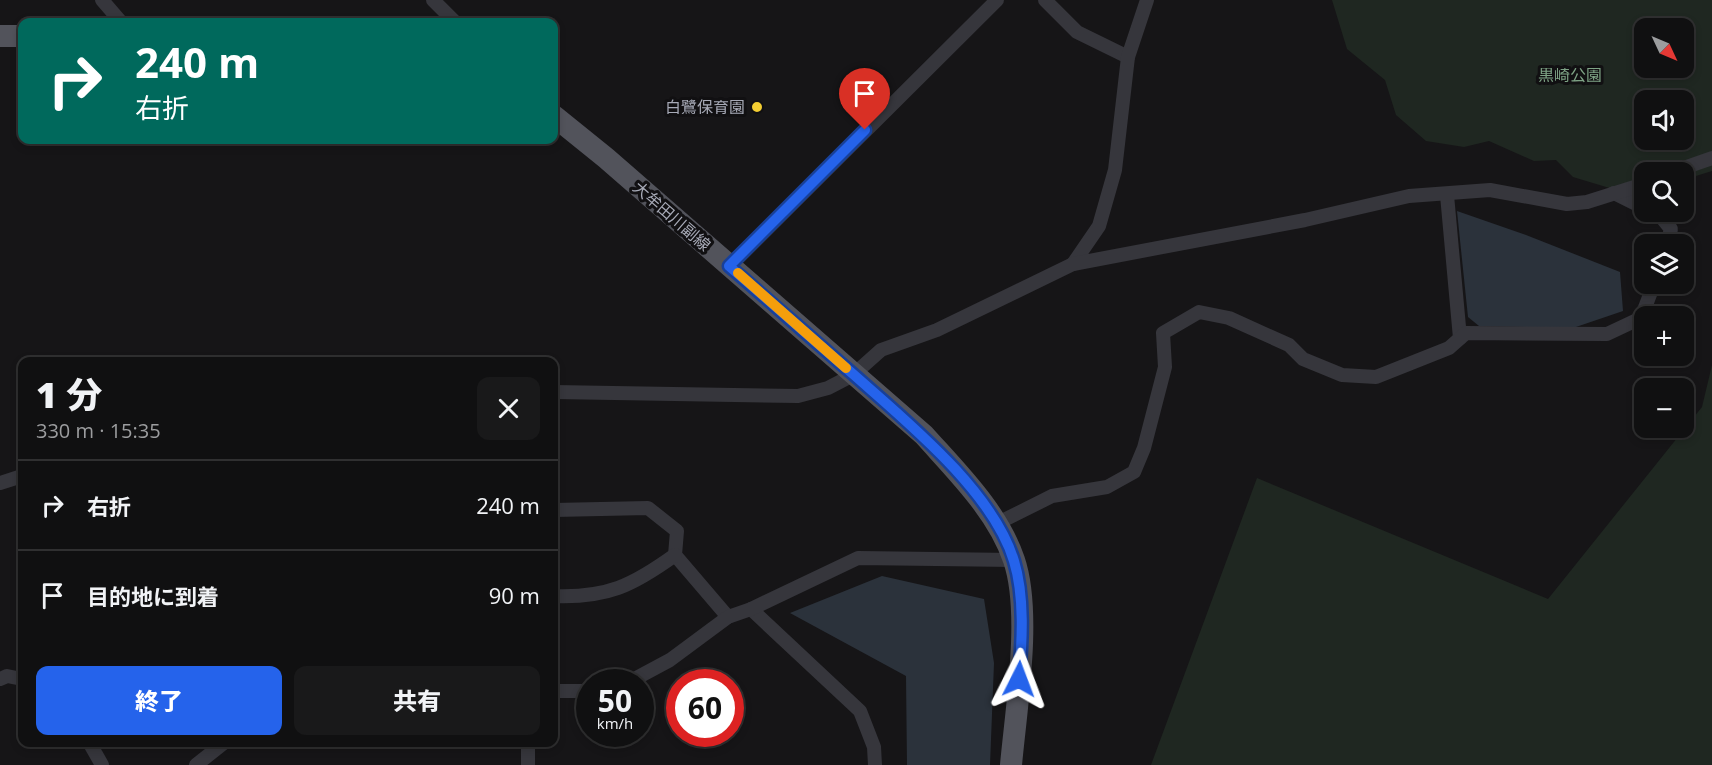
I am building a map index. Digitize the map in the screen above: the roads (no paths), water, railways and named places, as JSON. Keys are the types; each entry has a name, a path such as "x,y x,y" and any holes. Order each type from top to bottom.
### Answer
{"main road":[{"path":"0,36 18,36"},
{"name":"大牟田川副線","path":"558,119 606,158 924,435 966,481 996,524 1014,560 1020,588 1021,657 1011,765"}],"street":[{"path":"102,0 118,18"},
{"path":"433,0 451,18"},
{"path":"729,266 997,0"},
{"path":"1045,0 1077,32 1128,57"},
{"path":"1073,264 1099,226 1115,170 1128,57 1146,0"},
{"path":"1694,164 1712,158"},
{"path":"558,392 798,396 828,388 853,375 881,350 937,330 1073,264 1305,220 1409,196 1447,195 1490,190 1567,204 1634,187"},
{"path":"1614,194 1634,203"},
{"path":"1447,195 1460,338"},
{"path":"996,524 1052,496 1107,487 1134,472 1144,448 1165,367 1163,333 1199,312 1229,318 1289,345 1303,358 1342,375 1376,377 1449,348 1466,333 1607,334 1641,318 1650,294"},
{"path":"0,483 18,477"},
{"path":"558,510 648,508 677,531 675,555 728,617"},
{"path":"558,596 586,597 607,592 645,577 675,555"},
{"path":"653,669 670,660 728,617 751,609 858,558 1014,560"},
{"path":"751,609 860,711 874,747 875,765"},
{"path":"0,679 7,676 18,677"},
{"path":"558,691 576,691"},
{"path":"92,747 102,765"},
{"path":"196,765 219,747"},
{"path":"528,747 528,765"}],"place":[{"name":"白鷺保育園","path":"757,107"}],"park label":[{"name":"黒崎公園","path":"1570,75"}]}
